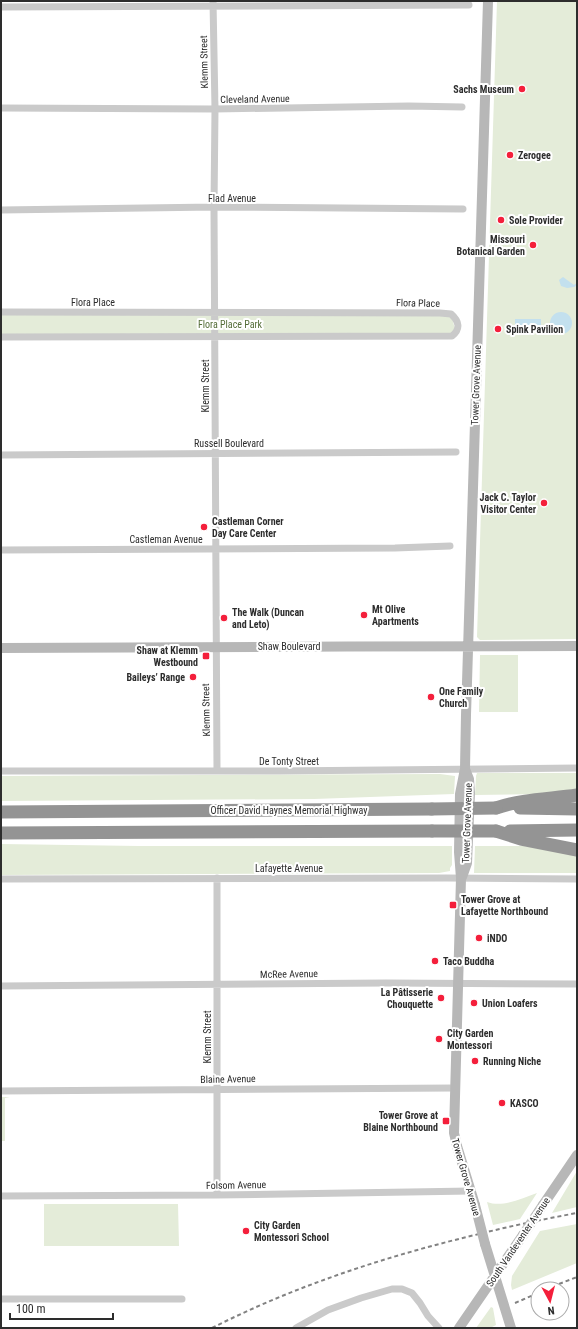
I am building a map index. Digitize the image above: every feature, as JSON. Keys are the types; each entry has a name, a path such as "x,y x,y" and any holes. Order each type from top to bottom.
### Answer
{"highway":[{"path":"496,808 526,800 577,795"},
{"name":"Officer David Haynes Memorial Highway","path":"1,812 496,808 577,809"},
{"path":"1,833 577,830"},
{"path":"496,831 521,839 577,850"}],"street":[{"name":"Tower Grove Avenue","path":"488,1 465,769 460,794 459,861 462,878 455,1088 455,1138 509,1327"},
{"path":"1,7 213,4 469,5"},
{"name":"Klemm Street","path":"213,4 215,110 215,646 217,770"},
{"name":"Cleveland Avenue","path":"1,108 215,110 409,106 462,107"},
{"name":"Flad Avenue","path":"1,210 214,207 463,209"},
{"name":"Flora Place","path":"1,312 440,313 451,314 458,323 456,333 452,336 1,337"},
{"name":"Russell Boulevard","path":"1,455 456,452"},
{"name":"Castleman Avenue","path":"1,550 394,548 450,546"},
{"name":"Shaw Boulevard","path":"1,648 215,646 577,646"},
{"name":"De Tonty Street","path":"1,771 577,768"},
{"name":"Klemm Street","path":"217,878 217,1195"},
{"name":"Lafayette Avenue","path":"1,879 577,879"},
{"name":"McRee Avenue","path":"1,986 458,983 577,984"},
{"name":"Blaine Avenue","path":"1,1091 455,1088"},
{"name":"South Vandeventer Avenue","path":"459,1328 577,1155"},
{"name":"Folsom Avenue","path":"1,1196 217,1195 471,1191"},
{"path":"296,1328 328,1310 392,1289 402,1289 412,1293 428,1316 439,1328"},
{"path":"1,1299 182,1299"}],"green space":[{"name":"Missouri Botanical Garden","path":"497,1 577,1 577,639 480,640 477,637"},
{"name":"Flora Place Park","path":"1,312 451,314 456,333 1,337"},
{"path":"480,655 518,655 518,712 479,712"},
{"path":"477,773 577,773 577,792 475,795"},
{"path":"440,774 455,776 454,794 314,799 1,801 1,776"},
{"path":"1,844 139,846 452,846 452,865 450,871 439,873 1,875"},
{"path":"475,846 524,846 577,854 577,873 474,873"},
{"path":"1,1097 10,1097 5,1098 5,1141 1,1141"},
{"path":"577,1171 577,1207 552,1213"},
{"path":"537,1193 520,1219 493,1225 487,1202 493,1204 506,1203"},
{"path":"44,1204 178,1204 179,1246 44,1246"},
{"path":"577,1224 577,1263 534,1281 530,1281 530,1283 512,1290 512,1276 540,1231"},
{"path":"491,1307 493,1308 496,1325 490,1328 476,1328"}],"water":[{"path":"563,277 574,285 574,287 567,288 561,286 559,280"},
{"path":"557,312 565,312 572,319 572,327 565,334 557,334 550,327 550,319"},
{"path":"515,319 541,319 541,327 515,327"}],"railway":[{"path":"212,1328 277,1298 377,1262 491,1231 577,1213"},
{"path":"567,1281 577,1277"},
{"path":"515,1303 530,1296"}],"place":[{"name":"Sachs Museum","path":"522,89"},
{"name":"Zerogee","path":"510,155"},
{"name":"Sole Provider","path":"501,220"},
{"name":"Missouri Botanical Garden","path":"533,245"},
{"name":"Spink Pavilion","path":"498,329"},
{"name":"Jack C. Taylor Visitor Center","path":"544,503"},
{"name":"Castleman Corner Day Care Center","path":"204,527"},
{"name":"Mt Olive Apartments","path":"364,615"},
{"name":"The Walk (Duncan and Leto)","path":"224,618"},
{"name":"Shaw at Klemm Westbound","path":"206,656"},
{"name":"Baileys’ Range","path":"193,677"},
{"name":"One Family Church","path":"431,697"},
{"name":"Tower Grove at Lafayette Northbound","path":"453,905"},
{"name":"iNDO","path":"479,938"},
{"name":"Taco Buddha","path":"435,961"},
{"name":"La Pâtisserie Chouquette","path":"441,998"},
{"name":"Union Loafers","path":"474,1003"},
{"name":"City Garden Montessori","path":"439,1039"},
{"name":"Running Niche","path":"475,1061"},
{"name":"KASCO","path":"502,1103"},
{"name":"Tower Grove at Blaine Northbound","path":"446,1121"},
{"name":"City Garden Montessori School","path":"246,1231"}]}
